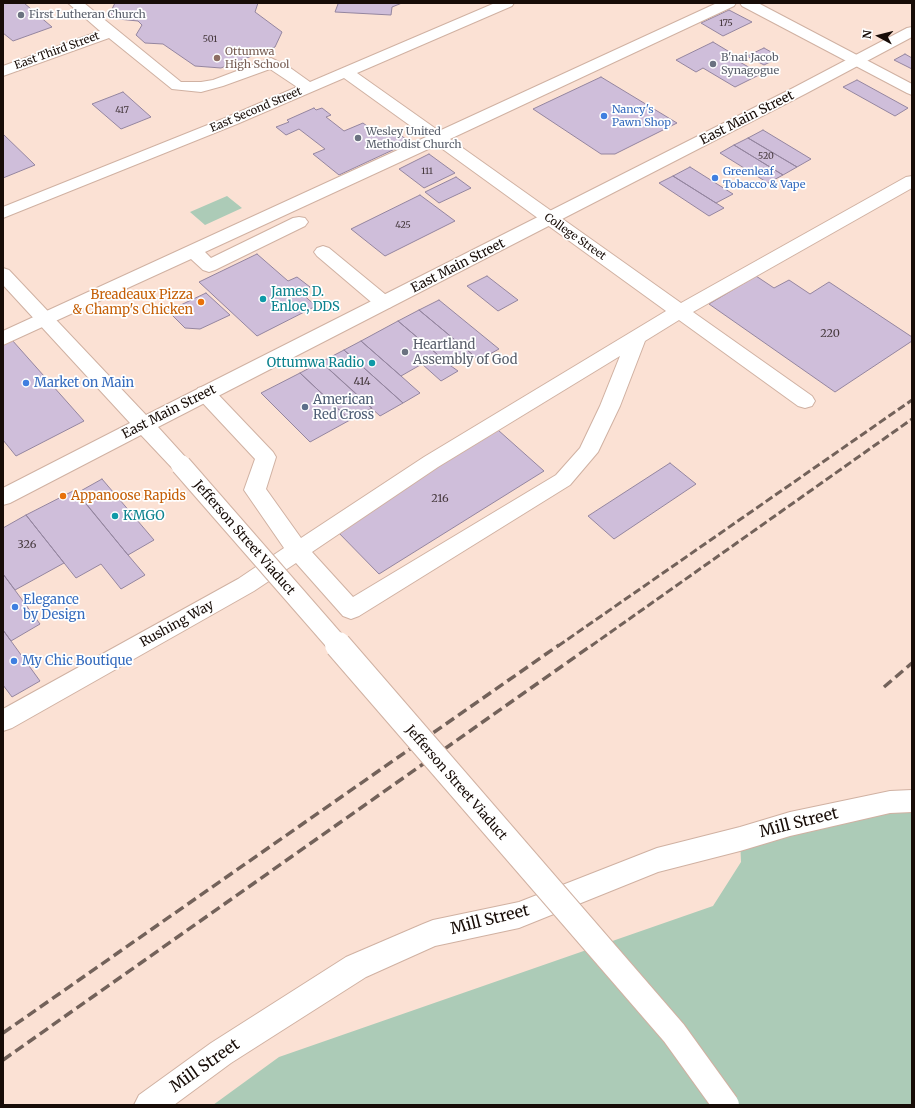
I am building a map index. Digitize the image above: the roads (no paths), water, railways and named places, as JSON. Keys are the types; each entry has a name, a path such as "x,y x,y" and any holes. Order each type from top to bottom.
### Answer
{"street":[{"path":"75,3 176,86 201,87 218,84 271,63 284,70 308,88"},
{"name":"East Second Street","path":"3,213 308,88 508,3"},
{"path":"3,339 729,3"},
{"path":"747,3 912,90"},
{"name":"East Main Street","path":"3,497 550,219 912,31"},
{"name":"East Third Street","path":"3,71 111,32"},
{"name":"College Street","path":"346,72 805,401"},
{"name":"Rushing Way","path":"3,721 246,585 431,462 637,337 680,311 912,181"},
{"path":"193,251 209,266 299,222"},
{"path":"324,252 384,303"},
{"name":"Jefferson Street Viaduct","path":"3,274 181,465 674,1033 726,1105"},
{"path":"205,393 266,457 255,490 298,551 351,610 563,480 588,452 610,406 637,337"},
{"name":"Mill Street","path":"149,1105 221,1053 356,967 434,933 519,915 657,860 740,839 790,824 890,802 912,801"}],"railway":[{"path":"558,646 912,400"},
{"path":"591,646 912,419"},
{"path":"3,1033 559,645"},
{"path":"3,1060 592,645"},
{"path":"884,687 912,663"}],"place":[{"name":"First Lutheran Church","path":"21,15"},
{"name":"Ottumwa High School","path":"217,58"},
{"name":"B'nai Jacob Synagogue","path":"713,64"},
{"name":"Nancy's Pawn Shop","path":"604,116"},
{"name":"Wesley United Methodist Church","path":"358,138"},
{"name":"Greenleaf Tobacco & Vape","path":"715,178"},
{"name":"James D. Enloe, DDS","path":"263,299"},
{"name":"Breadeaux Pizza & Champ's Chicken","path":"201,302"},
{"name":"Heartland Assembly of God","path":"405,352"},
{"name":"Ottumwa Radio","path":"372,363"},
{"name":"Market on Main","path":"26,383"},
{"name":"American Red Cross","path":"305,407"},
{"name":"Appanoose Rapids","path":"63,496"},
{"name":"KMGO","path":"115,516"},
{"name":"Elegance by Design","path":"15,607"},
{"name":"My Chic Boutique","path":"14,661"}]}
